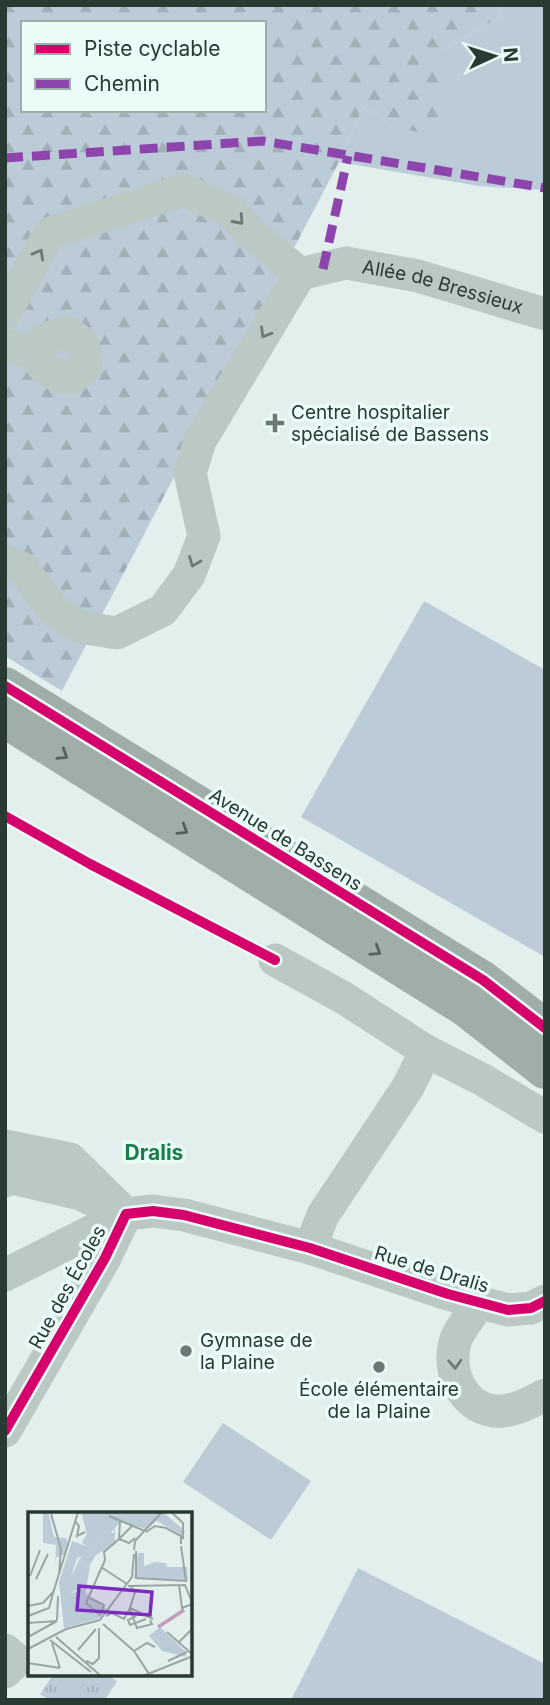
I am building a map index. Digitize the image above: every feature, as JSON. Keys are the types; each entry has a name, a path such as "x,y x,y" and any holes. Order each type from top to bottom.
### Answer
{"main road":[{"name":"Avenue de Bassens","path":"5,686 483,980 545,1028"},
{"path":"5,719 466,1008 545,1070"}],"street":[{"path":"5,313 50,233 184,190 232,212 248,230 300,274 200,442 190,473 204,536 189,575 163,610 117,633 79,627 55,612 22,568 5,561"},
{"name":"Allée de Bressieux","path":"300,274 346,263 418,276 545,314"},
{"path":"275,960 344,998 426,1051 483,1080 545,1117"},
{"path":"310,1248 323,1215 408,1087 426,1051"},
{"path":"5,1146 69,1159 126,1214"},
{"path":"5,1181 12,1178 80,1194 126,1214"},
{"name":"Rue des Écoles","path":"5,1431 105,1258 126,1214 153,1211 184,1215 310,1248"},
{"path":"5,1275 126,1214"},
{"name":"Rue de Dralis","path":"310,1248 508,1310 531,1308 545,1301"},
{"path":"480,1303 456,1339 452,1366 460,1388 472,1402 493,1411 520,1408 545,1395"},
{"path":"5,1650 17,1660 5,1672"}],"green space":[{"path":"5,5 497,5 502,16 438,52 444,138 395,127 363,107 339,162 62,691 5,656"},
{"path":"497,5 545,5 545,190 479,186 339,162 363,107 395,127 438,52 502,16"},
{"path":"424,601 545,670 545,957 301,817"},
{"path":"223,1423 311,1481 271,1540 183,1482"},
{"path":"358,1568 545,1664 545,1700 291,1700"},
{"path":"52,1677 111,1677 117,1681 105,1700 49,1700 40,1694"}],"marked path":[{"path":"5,158 263,141 545,188"},
{"path":"323,269 348,156"}],"cycle path":[{"path":"5,686 483,980 545,1028"},
{"path":"5,816 90,864 275,960"},
{"path":"5,1431 105,1258 126,1214 153,1211 184,1215 310,1248 448,1294 508,1310 531,1308 545,1301"}],"place":[{"name":"Centre hospitalier spécialisé de Bassens","path":"275,423"},
{"name":"Gymnase de la Plaine","path":"186,1351"},
{"name":"École élémentaire de la Plaine","path":"379,1367"}],"district":[{"name":"Dralis","path":"154,1153"}]}
